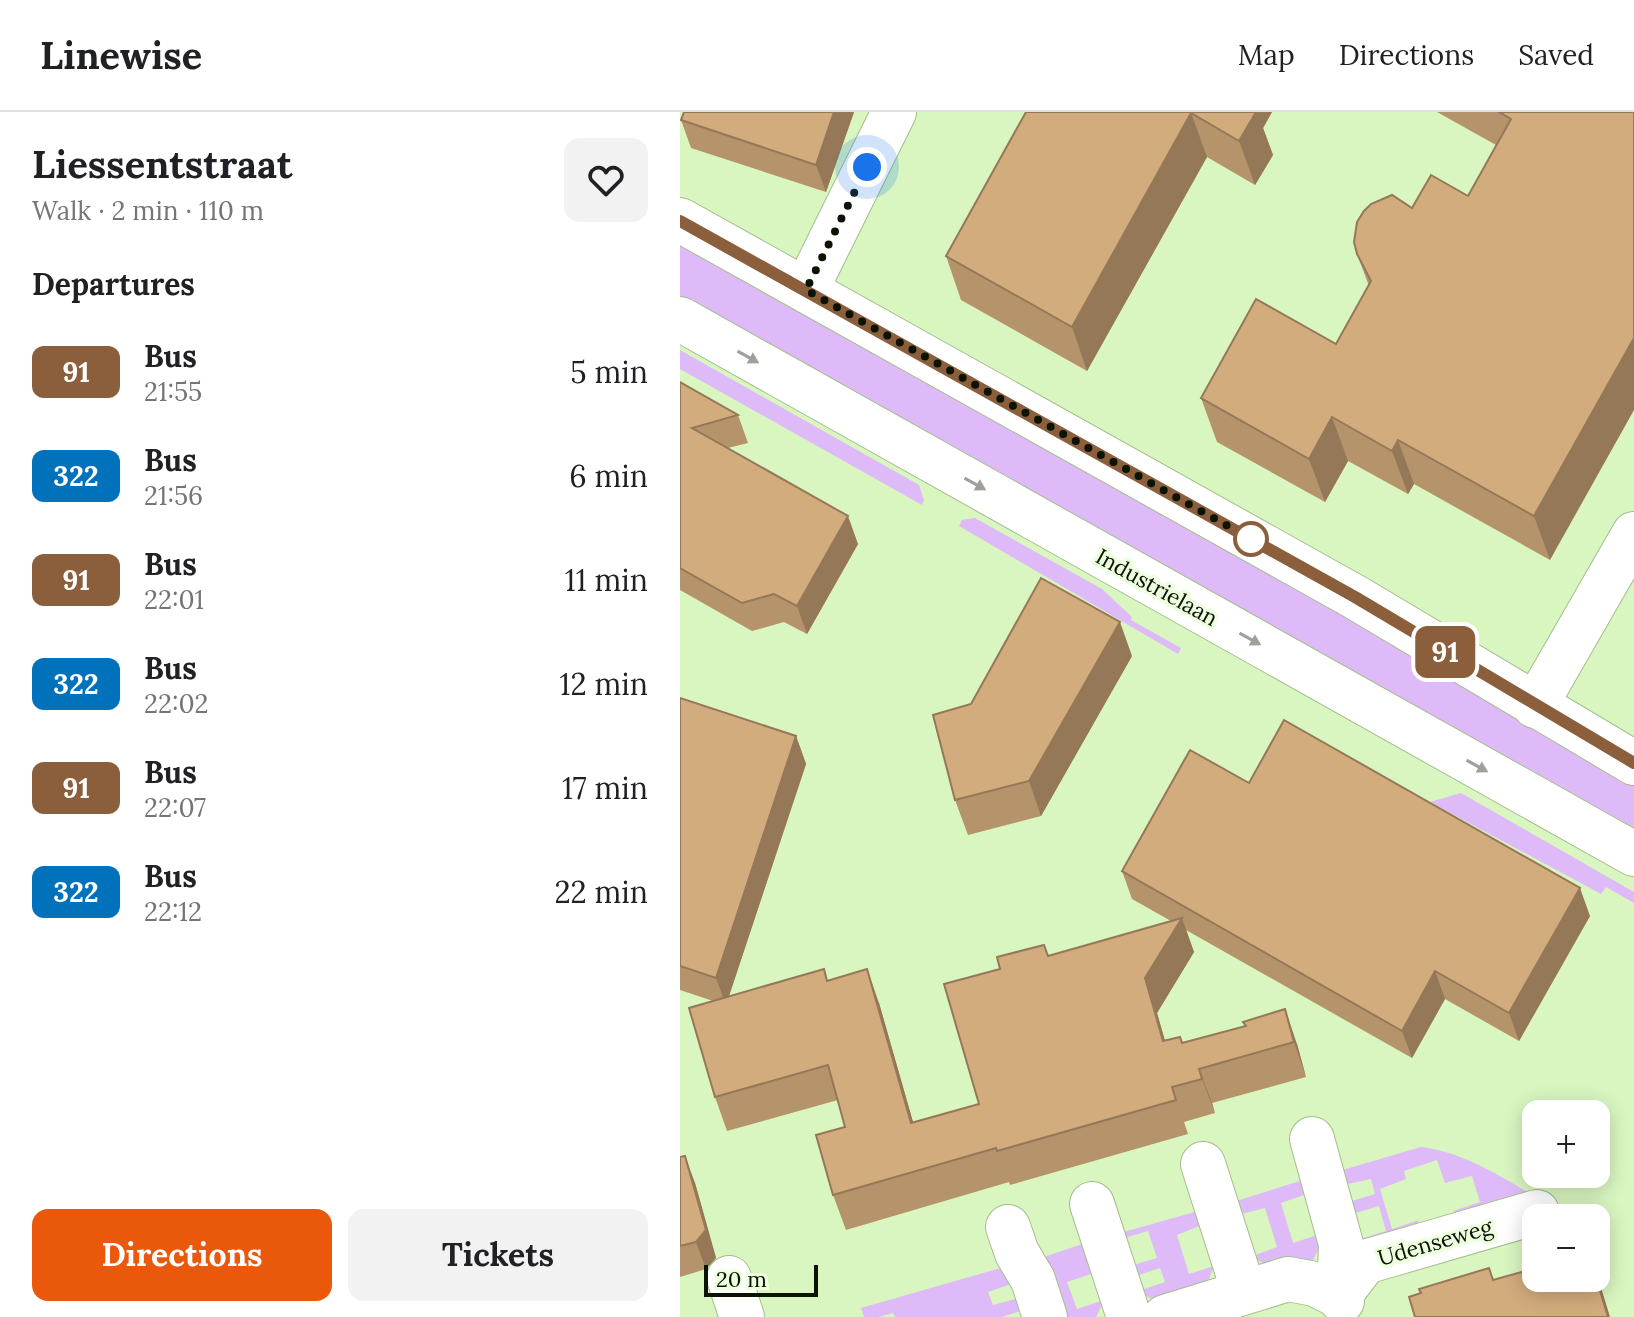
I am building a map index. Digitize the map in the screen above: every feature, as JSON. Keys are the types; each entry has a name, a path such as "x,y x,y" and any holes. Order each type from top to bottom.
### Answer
{"main road":[{"path":"806,290 894,112"},
{"path":"680,220 1342,590 1634,763"},
{"name":"Industrielaan","path":"680,319 1634,854"},
{"path":"1535,706 1634,534"},
{"path":"1312,1139 1341,1244 1345,1307"},
{"path":"1203,1164 1244,1292"},
{"path":"1092,1204 1129,1317"},
{"name":"Udenseweg","path":"1345,1307 1365,1262 1522,1216"},
{"path":"1008,1227 1017,1253 1033,1280 1045,1317"},
{"path":"1165,1317 1288,1279 1315,1284 1345,1307"}],"shaded area":[{"path":"680,233 1634,773 1634,849 680,306"},
{"path":"680,350 919,485 924,500 922,505 680,369"},
{"path":"975,518 1102,589 1132,617 1131,620 1181,648 1178,654 959,526 962,520"},
{"path":"1461,793 1634,892 1634,903 1606,887 1601,894 1430,802"},
{"path":"1421,1147 1466,1159 1535,1196 1467,1217 1453,1211 1480,1202 1472,1176 1445,1183 1437,1160 1404,1171 1406,1179 1380,1189 1392,1229 1419,1220 1411,1235 1358,1252 1360,1239 1386,1231 1379,1206 1352,1214 1348,1202 1375,1194 1371,1179 1343,1185 1339,1171"},
{"path":"1303,1180 1307,1194 1281,1203 1293,1243 1320,1234 1322,1242 1312,1262 1268,1265 1250,1257 1277,1247 1265,1208 1237,1215 1233,1202"},
{"path":"1198,1211 1202,1225 1177,1235 1189,1274 1214,1266 1207,1284 1155,1301 1138,1291 1165,1282 1160,1268 1133,1277 1130,1266 1157,1258 1148,1231 1121,1239 1120,1233"},
{"path":"1085,1243 1094,1273 1067,1282 1077,1309 1104,1300 1096,1317 1065,1317 1038,1259"},
{"path":"1004,1267 1014,1283 988,1292 993,1305 1019,1298 1023,1310 1002,1317 895,1317 893,1313 864,1317 861,1308"}],"building":[{"path":"684,112 834,112 816,165 681,120"},
{"path":"1026,112 1256,112 1239,141 1191,113 1072,327 946,256"},
{"path":"1499,112 1634,112 1634,338 1534,516 1398,440 1392,451 1332,417 1309,459 1201,398 1256,299 1336,344 1371,281 1354,242 1357,222 1364,211 1371,204 1392,195 1412,208 1431,175 1468,196 1511,119"},
{"path":"680,382 738,415 692,428 848,516 797,606 774,594 742,603 680,568"},
{"path":"1041,578 1120,622 1029,781 955,800 933,715 971,704"},
{"path":"680,698 796,736 716,978 680,966"},
{"path":"1284,720 1580,888 1509,1013 1435,971 1402,1031 1122,871 1190,750 1249,783"},
{"path":"1182,918 1145,978 1163,1041 1180,1037 1182,1043 1246,1026 1243,1022 1285,1009 1294,1042 1199,1069 1202,1079 1172,1087 1176,1100 833,1195 816,1135 845,1127 828,1065 715,1097 689,1008 824,969 827,981 867,969 911,1123 979,1104 944,984 1000,969 997,957 1044,945 1048,956"},
{"path":"685,1156 706,1230 696,1242 680,1246 680,1157"},
{"path":"1489,1268 1493,1280 1522,1272 1522,1292 1600,1292 1608,1317 1415,1317 1409,1297 1421,1293 1419,1289"}],"bus line":[{"name":"91","path":"680,221 1355,597 1634,763"}],"route":[{"path":"867,167 806,290 1251,539"}]}
